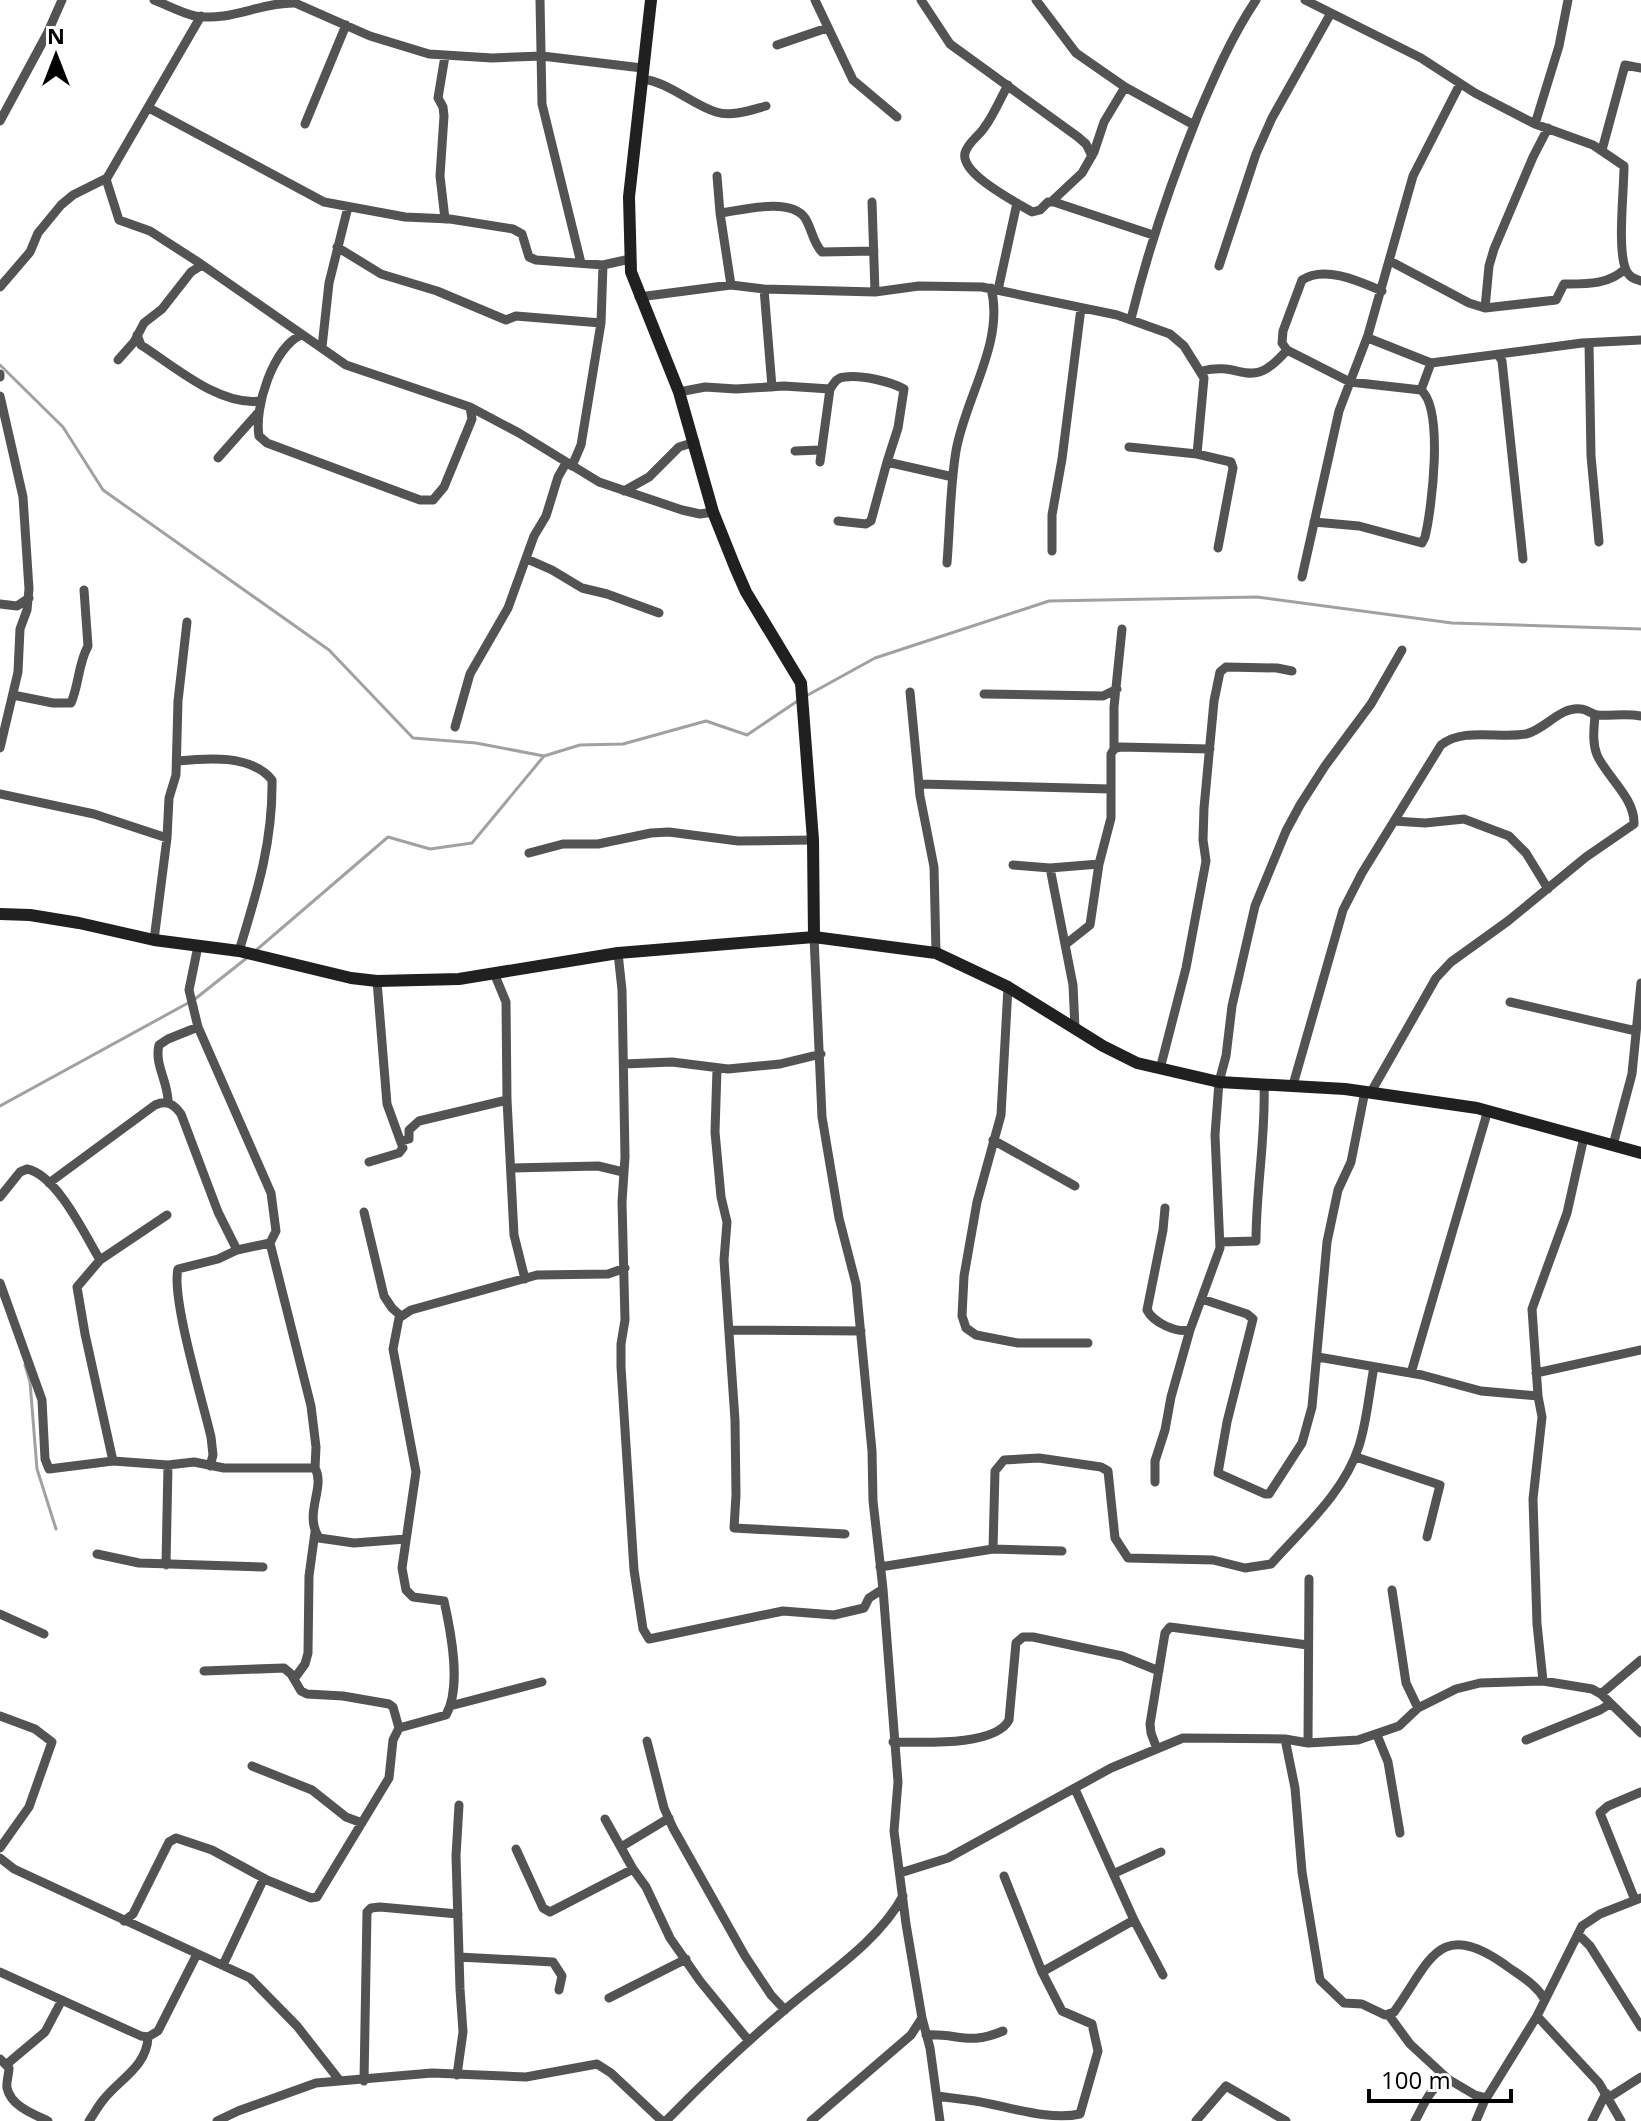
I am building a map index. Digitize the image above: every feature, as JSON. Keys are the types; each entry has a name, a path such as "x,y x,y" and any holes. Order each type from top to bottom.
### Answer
{"street":[{"path":"0,121 62,0"},
{"path":"154,0 201,16 222,17 280,1 295,3 370,36 429,54 492,58 539,56 642,74 714,112 733,114 766,106"},
{"path":"540,0 542,104 581,263"},
{"path":"651,0 629,197 630,259 639,297 679,392 713,512 746,592 801,683 813,840 822,1117 839,1218 856,1284 898,1782 894,1831 906,1924 940,2121"},
{"path":"815,0 853,80 897,117"},
{"path":"921,0 950,44 1078,137 1092,156"},
{"path":"1036,0 1076,53 1125,87 1194,125"},
{"path":"1131,319 1153,235 1194,125 1223,56 1256,0"},
{"path":"1305,0 1421,58 1460,84 1535,124 1602,150 1624,166 1622,251 1625,269 1630,277 1641,281"},
{"path":"1535,124 1559,46 1568,0"},
{"path":"1219,266 1256,154 1272,118 1331,13"},
{"path":"0,287 30,252 38,233 61,205 73,195 106,179 201,16"},
{"path":"305,124 346,25"},
{"path":"777,45 827,28"},
{"path":"445,56 438,98 444,116 440,176 445,219"},
{"path":"1602,150 1625,65 1641,68"},
{"path":"1302,577 1339,411 1368,338 1413,176 1460,84"},
{"path":"1008,85 984,129 966,150 965,158 968,167 978,177 1035,212 1051,202 1082,173 1092,156 1104,122 1125,87"},
{"path":"149,108 324,202 405,217 445,219 519,231 532,259 603,265 630,259"},
{"path":"1485,308 1494,249 1548,128"},
{"path":"717,176 731,285"},
{"path":"106,179 119,220 150,231 301,335 319,342 357,371 470,407 599,482 682,510 700,514 713,512"},
{"path":"872,202 875,292"},
{"path":"1051,202 1153,235"},
{"path":"947,563 956,450 992,330 1017,203"},
{"path":"319,342 329,283 348,207"},
{"path":"720,213 792,207 802,214 822,252 874,251"},
{"path":"337,247 381,274 437,291 506,320 516,316 601,323"},
{"path":"1390,261 1469,303 1485,308 1556,300 1564,284 1599,283 1613,279 1625,269"},
{"path":"118,360 144,323 162,309 191,272 202,265"},
{"path":"455,727 470,674 508,608 534,536 546,516 558,477 581,445 601,323 603,265"},
{"path":"1314,522 1359,526 1422,543 1428,526 1433,437 1430,403 1421,390 1350,382 1287,350 1282,343 1283,331 1302,280 1306,277 1314,274 1342,276 1382,291"},
{"path":"639,297 731,285 875,292 958,285 999,290 1131,319 1179,339 1202,371 1204,378 1197,454"},
{"path":"764,289 772,387"},
{"path":"996,306 999,290"},
{"path":"1052,551 1052,515 1081,308"},
{"path":"137,335 141,345 223,397 239,403 259,401"},
{"path":"301,335 284,346 259,401 259,436 267,443 420,500 433,500 444,487 472,419 470,407"},
{"path":"1368,338 1431,363 1501,357 1589,343 1641,340"},
{"path":"1589,343 1591,456 1599,542"},
{"path":"1202,371 1214,369 1261,373 1274,365 1287,350"},
{"path":"1501,357 1523,559"},
{"path":"1421,390 1431,363"},
{"path":"820,462 830,389 835,380 845,377 885,382 904,389 898,428 871,521 866,524 838,521"},
{"path":"679,392 705,387 830,389"},
{"path":"0,396 23,497 29,598 20,629 18,672 0,748"},
{"path":"218,458 257,414"},
{"path":"472,419 482,414"},
{"path":"624,491 649,477 679,447 695,442"},
{"path":"1129,447 1197,454 1224,459 1232,464 1218,548"},
{"path":"795,451 820,450"},
{"path":"887,462 953,477"},
{"path":"527,559 582,588 659,613"},
{"path":"13,695 53,703 71,703 83,654 88,646 84,590"},
{"path":"0,604 17,606 29,598"},
{"path":"17,606 25,617"},
{"path":"154,940 169,798 176,775 178,701 187,622"},
{"path":"1066,944 1090,925 1099,864 1110,830 1111,754 1114,749 1122,629"},
{"path":"1155,1482 1155,1461 1190,1330 1217,1261 1220,1242 1215,1135 1219,1082 1252,918 1286,831 1325,766 1371,704 1402,650"},
{"path":"1160,1069 1186,968 1206,861 1203,816 1216,685 1220,672 1226,667 1292,671"},
{"path":"984,694 1103,696 1117,689"},
{"path":"910,692 920,784 934,867 936,953"},
{"path":"1293,1085 1343,910 1362,873 1441,745 1449,738 1525,734 1570,710 1582,708 1595,715 1641,716"},
{"path":"1202,1299 1247,1314 1253,1319 1217,1466 1218,1473 1224,1478 1265,1494 1275,1488 1302,1443 1312,1407 1327,1242 1338,1190 1351,1162 1368,1092 1436,978 1451,962 1508,921 1586,857 1629,830 1638,819 1598,756 1593,741 1595,715"},
{"path":"1114,749 1210,749"},
{"path":"177,761 234,760 267,773 272,780 270,836 265,865 239,951"},
{"path":"920,784 1110,789"},
{"path":"0,794 94,814 167,838"},
{"path":"1394,821 1425,823 1464,819 1509,836 1526,853 1548,889"},
{"path":"529,853 563,844 598,844 669,832 738,841 813,840"},
{"path":"1013,865 1050,868 1099,864"},
{"path":"1050,868 1073,985 1075,1028"},
{"path":"0,914 30,915 154,940 239,951 351,978 377,981 459,979 618,953 814,937 936,953 1008,987 1103,1046 1137,1063 1219,1082 1368,1092 1488,1110 1641,1153"},
{"path":"198,946 190,992 198,1027 271,1193 276,1231 270,1243 311,1406 316,1447 318,1480 311,1523 323,1540 334,1538 354,1543 406,1539"},
{"path":"618,953 624,1064 622,1202 625,1320 621,1367 634,1570 643,1629 649,1639 783,1611 834,1615 864,1608 869,1598 883,1589"},
{"path":"494,973 506,1002 514,1235 525,1279"},
{"path":"369,1162 403,1151 387,1104 377,981"},
{"path":"1613,1145 1632,1074 1641,983"},
{"path":"1008,987 1001,1115 981,1180 961,1311 966,1328 976,1335 1018,1343 1088,1343"},
{"path":"1510,1002 1636,1031"},
{"path":"168,1103 168,1090 157,1057 159,1045 198,1027"},
{"path":"624,1064 672,1062 701,1064 717,1069 780,1064 821,1054"},
{"path":"717,1069 715,1132 721,1197 727,1222 724,1260 735,1435 734,1528 845,1534"},
{"path":"1220,1242 1256,1241 1265,1125 1264,1084"},
{"path":"402,1141 409,1139 409,1130 419,1121 507,1100"},
{"path":"49,1183 155,1105 168,1103 181,1114 218,1212 237,1250"},
{"path":"1411,1373 1488,1110"},
{"path":"1543,1681 1537,1624 1533,1499 1542,1426 1532,1309 1567,1213 1584,1137"},
{"path":"993,1140 1075,1186"},
{"path":"512,1168 598,1166 623,1172"},
{"path":"0,1197 20,1172 27,1169 36,1172 72,1212 100,1260"},
{"path":"1165,1208 1147,1310 1151,1317 1176,1330 1190,1330"},
{"path":"364,1212 384,1296 401,1316"},
{"path":"113,1461 77,1287 100,1260 167,1215"},
{"path":"210,1466 213,1455 211,1437 179,1305 178,1269 270,1243"},
{"path":"399,1728 446,1715 450,1706 453,1647 444,1601 413,1597 406,1590 402,1568 416,1472 393,1349 396,1326 401,1316 411,1310 537,1275 608,1274 625,1268"},
{"path":"0,1283 42,1400 47,1466 54,1470 113,1461 315,1468"},
{"path":"729,1330 861,1331"},
{"path":"1536,1373 1641,1350"},
{"path":"1318,1357 1411,1373 1481,1391 1538,1396"},
{"path":"993,1549 995,1471 1004,1460 1039,1458 1105,1468 1111,1478 1115,1538 1128,1558 1197,1559 1245,1568 1271,1564 1339,1487 1356,1457 1374,1367"},
{"path":"1356,1457 1440,1485 1427,1537"},
{"path":"166,1565 168,1465"},
{"path":"294,1679 305,1664 308,1653 309,1576 315,1532"},
{"path":"880,1567 993,1549 1062,1551"},
{"path":"97,1554 122,1561 166,1565 263,1567"},
{"path":"1308,1743 1309,1579"},
{"path":"1392,1590 1406,1683 1418,1708"},
{"path":"0,1614 44,1634"},
{"path":"1157,1749 1150,1724 1165,1633 1174,1627 1308,1645"},
{"path":"893,1742 958,1741 988,1736 1005,1728 1009,1720 1016,1643 1023,1637 1122,1656 1159,1671"},
{"path":"1601,1694 1641,1660"},
{"path":"130,1920 169,1842 176,1838 212,1850 264,1878 311,1898 317,1897 389,1778 393,1740 399,1728 393,1707 389,1704 307,1694 301,1691 288,1671 278,1668 204,1671"},
{"path":"900,1873 948,1858 1111,1768 1183,1738 1285,1739 1308,1743 1358,1740 1399,1726 1418,1708 1456,1689 1543,1681 1592,1689 1641,1733"},
{"path":"450,1706 542,1682"},
{"path":"1526,1740 1610,1704"},
{"path":"0,1716 35,1729 46,1736 51,1745 38,1786 19,1824 0,1848"},
{"path":"1377,1735 1388,1762 1400,1833"},
{"path":"1285,1739 1295,1788 1302,1872 1320,1980 1344,2003 1362,2004 1377,2013 1388,2014 1394,2012 1433,1956 1453,1944 1471,1945 1489,1952 1538,1987 1545,2000"},
{"path":"647,1741 669,1818 745,1956 785,2010"},
{"path":"252,1766 312,1790 346,1817 362,1823"},
{"path":"1075,1789 1134,1920 1163,1975"},
{"path":"1476,2121 1537,2016 1578,1934 1589,1920 1638,1899 1600,1813 1608,1806 1641,1792"},
{"path":"457,2075 463,2032 456,1856 459,1805"},
{"path":"621,1847 669,1818"},
{"path":"605,1819 646,1887 670,1938 749,2041"},
{"path":"516,1849 543,1908 550,1912 633,1869"},
{"path":"1115,1873 1161,1852"},
{"path":"0,1858 14,1869 250,1978 297,2026 340,2081"},
{"path":"937,2096 1059,2119 1080,2114 1098,2051 1092,2024 1062,2011 1042,1972 1004,1876"},
{"path":"223,1965 264,1878"},
{"path":"217,2121 316,2083 418,2074 526,2077 597,2064 664,2121 892,1915 903,1896"},
{"path":"364,2081 368,1909 380,1907 458,1914"},
{"path":"892,1915 906,1924"},
{"path":"1042,1972 1134,1920"},
{"path":"1578,1934 1590,1946 1637,2013 1641,2027"},
{"path":"0,1972 148,2037 158,2031 197,1954"},
{"path":"459,1957 553,1962 562,1976 559,1990"},
{"path":"609,1998 686,1959"},
{"path":"1538,1987 1551,1988"},
{"path":"48,2121 14,2101 7,2088 4,2061 45,2032 62,2000"},
{"path":"1388,2014 1410,2044 1448,2079 1475,2095 1487,2098"},
{"path":"1537,2016 1592,2075 1621,2121"},
{"path":"811,2121 911,2035 922,2018"},
{"path":"926,2035 941,2034 974,2040 1003,2031"},
{"path":"89,2121 104,2099 139,2066 148,2037"},
{"path":"1592,2121 1607,2096 1641,2077"},
{"path":"1415,2121 1430,2092 1448,2079"},
{"path":"1196,2121 1226,2086 1286,2121"}],"waterway":[{"path":"0,365 63,427 103,490 329,650 413,738 476,743 544,756 580,745 623,744 706,721 747,735 799,700"},
{"path":"806,696 875,658 1049,601 1257,597 1452,623 1641,629"},
{"path":"254,952 388,837 430,849 472,843 544,756"},
{"path":"195,999 248,957"},
{"path":"0,1106 188,1003"},
{"path":"25,1365 30,1382 37,1469 56,1529"}]}
